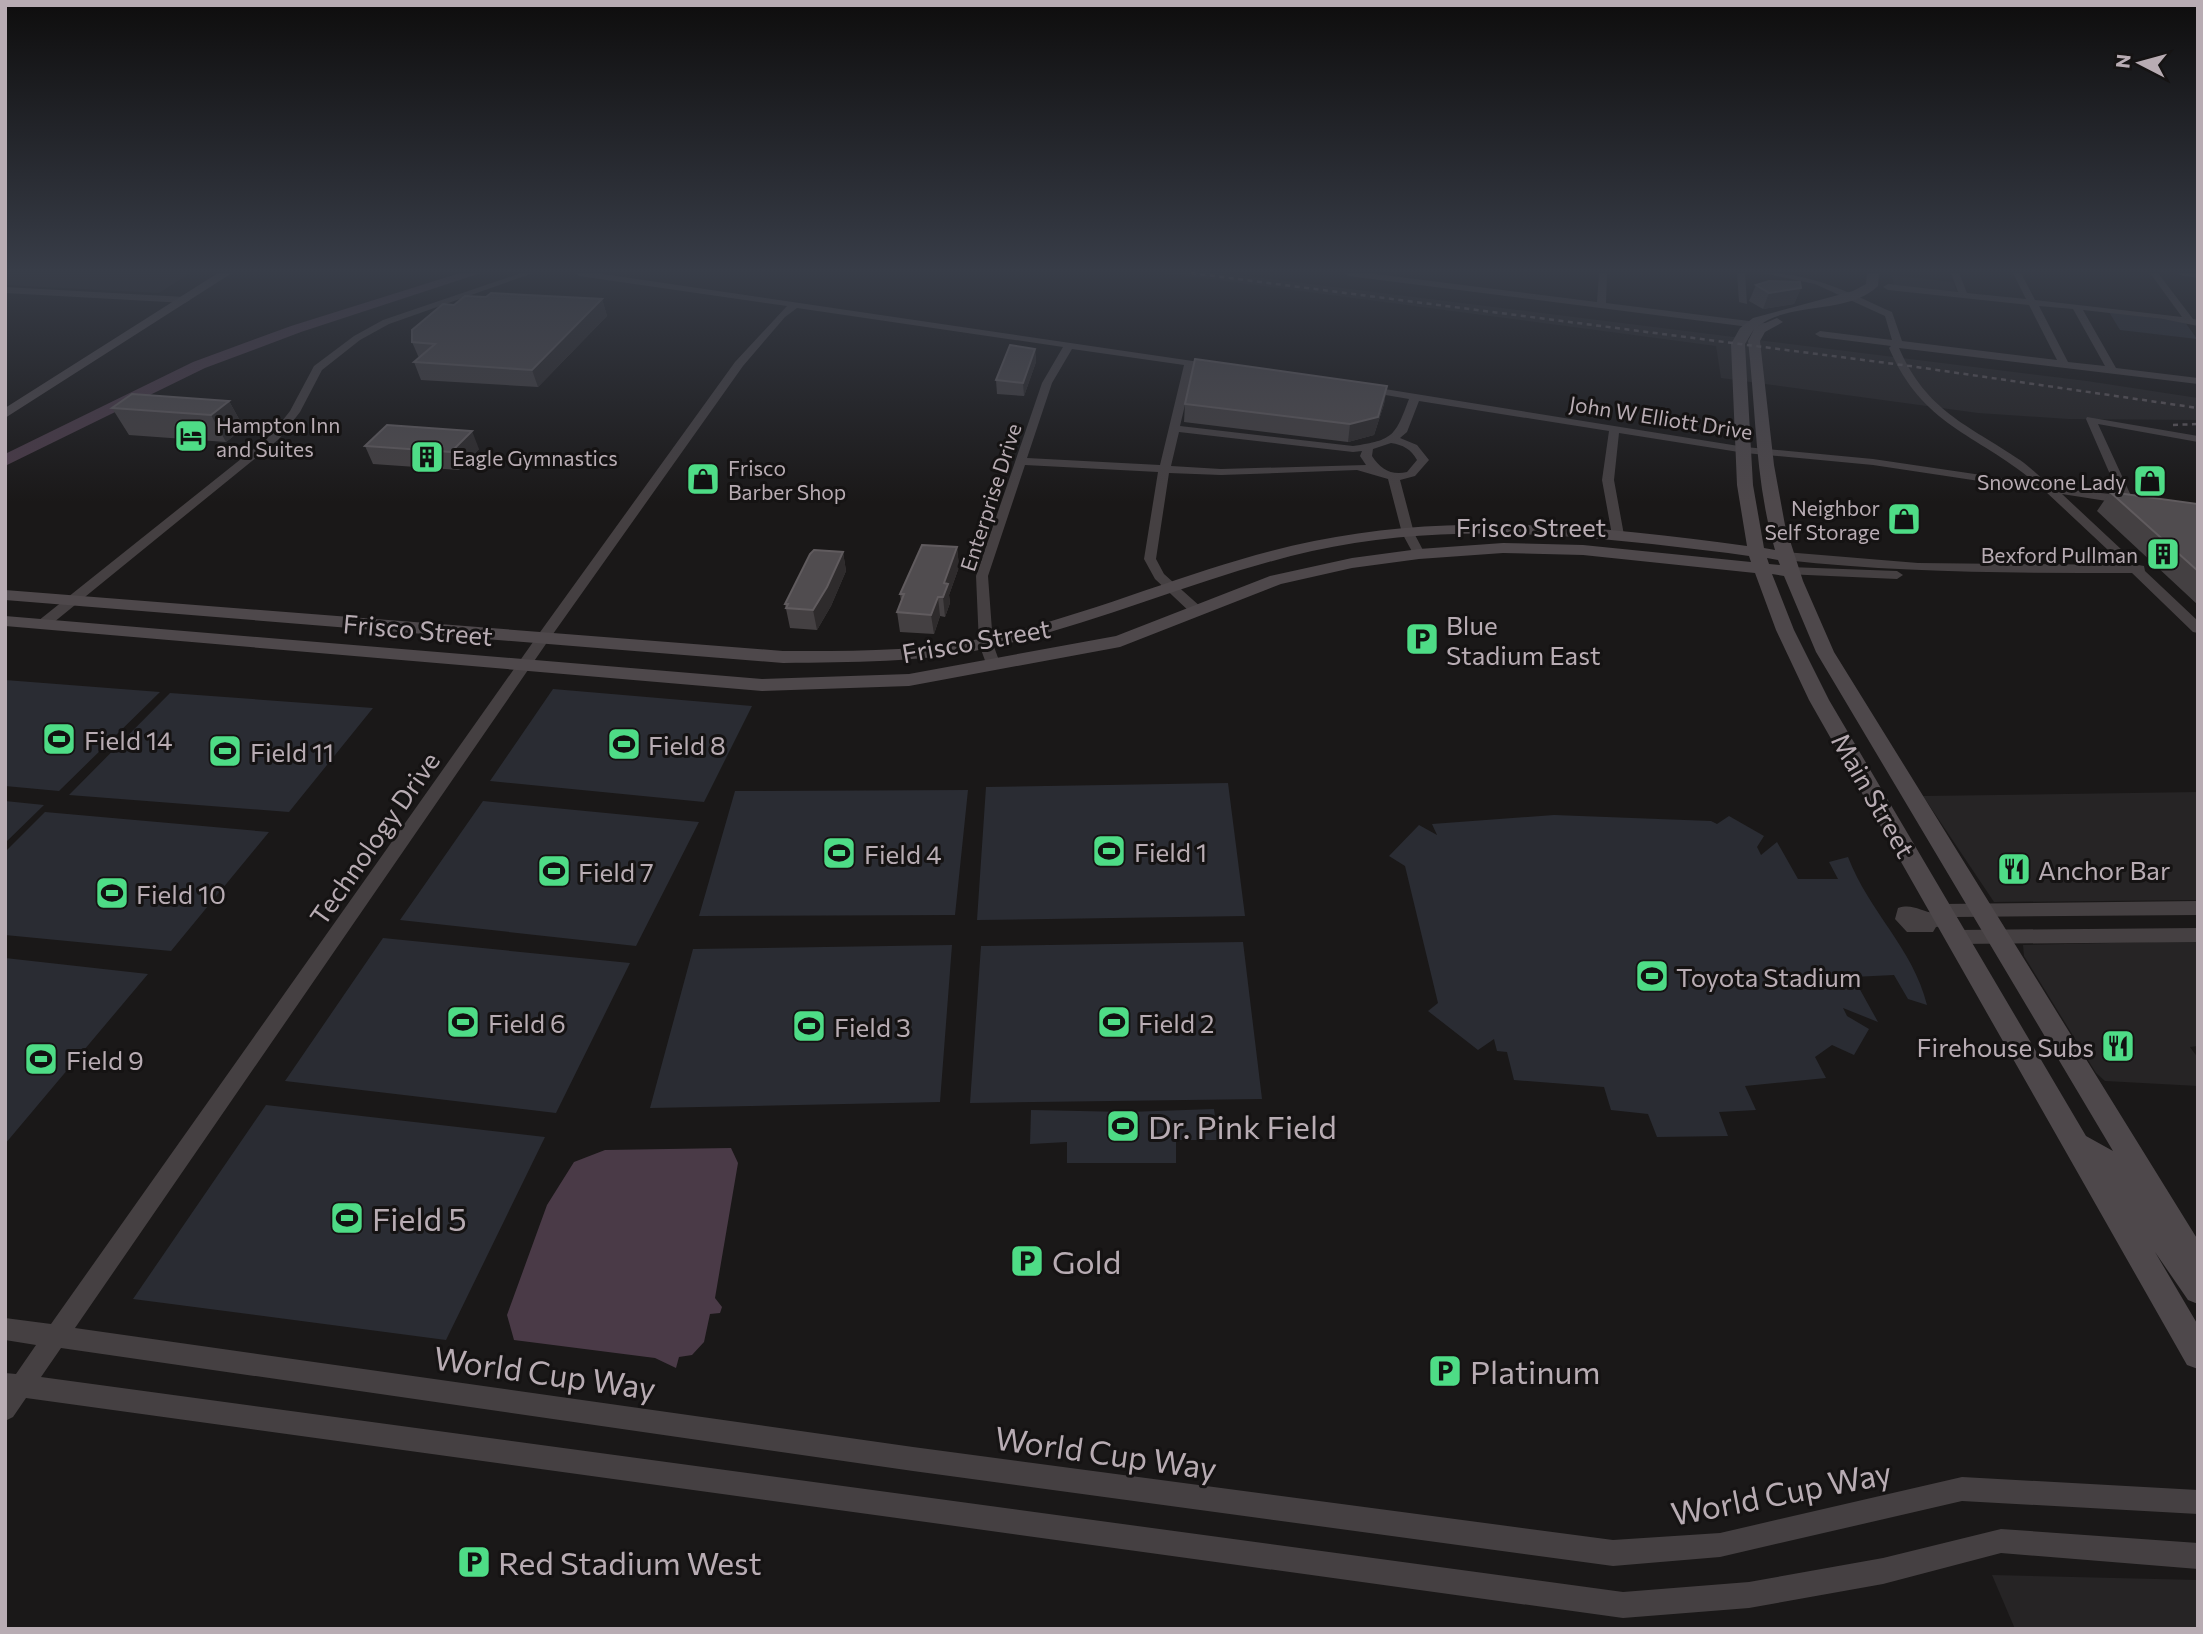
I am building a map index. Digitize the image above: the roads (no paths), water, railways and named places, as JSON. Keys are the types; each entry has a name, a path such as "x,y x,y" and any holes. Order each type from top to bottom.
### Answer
{"street":[{"path":"5,402 88,349"},
{"path":"5,414 107,349"},
{"path":"51,625 183,520 188,510 275,438 295,412 318,368 340,349"},
{"name":"Technology Drive","path":"5,1409 14,1384 57,1336 543,638 752,349"},
{"name":"Enterprise Drive","path":"994,666 986,644 982,576 1047,383 1067,349"},
{"path":"1098,349 1229,369"},
{"name":"Main Street","path":"1738,349 1747,504 1760,560 1795,651 1819,700 1943,922 2078,1145 2198,1354"},
{"name":"Main Street","path":"1755,349 1773,507 1787,563 1825,652 2198,1266"},
{"path":"1894,349 1907,381 1926,403 2054,490 2198,618"},
{"path":"1942,349 2198,381"},
{"path":"2057,349 2064,364"},
{"path":"2100,349 2112,370"},
{"path":"1190,363 1164,470 1150,559 1159,576 1197,611"},
{"path":"46,376 62,378"},
{"name":"John W Elliott Drive","path":"1348,387 1765,453 1873,462 2133,501 2091,419 2198,439"},
{"path":"1403,437 1415,396"},
{"path":"1173,428 1353,449 1367,461 1399,477 1415,473 1423,460 1419,452 1403,437"},
{"path":"1614,431 1608,480 1618,536"},
{"path":"1021,461 1221,472 1367,461 1390,440 1403,437"},
{"path":"1399,477 1399,491 1408,533 1419,554"},
{"name":"Frisco Street","path":"5,596 783,657 888,656 986,644 1092,616 1244,564 1314,545 1408,533 1491,529 1618,536 1760,560"},
{"name":"Frisco Street","path":"5,621 762,685 909,680 994,666 1120,640 1276,580 1352,563 1419,554 1503,548 1583,550 1760,560 1843,575 1910,575 1940,569 2140,569"},
{"path":"2140,569 2198,629"},
{"path":"282,644 306,620"},
{"path":"1943,922 1980,910 2198,908"},
{"path":"1901,919 1904,913 1917,913 1996,936 2198,934"},
{"path":"2078,1145 2109,1163 2198,1290"},
{"name":"World Cup Way","path":"5,1329 926,1461 1613,1553 1720,1545 1962,1489 2198,1502"},
{"path":"14,1384 1623,1605 1749,1595 1883,1571 2001,1541 2198,1556"}],"waterway":[{"path":"5,461 199,365 241,349"}],"railway":[{"path":"1781,349 2198,408"},
{"path":"2173,425 2198,424"}],"place":[{"name":"Hampton Inn and Suites","path":"191,436"},
{"name":"Eagle Gymnastics","path":"427,457"},
{"name":"Frisco Barber Shop","path":"703,479"},
{"name":"Snowcone Lady","path":"2150,481"},
{"name":"Neighbor Self Storage","path":"1904,519"},
{"name":"Bexford Pullman","path":"2163,554"},
{"name":"Blue Stadium East","path":"1422,639"},
{"name":"Field 14","path":"59,739"},
{"name":"Field 8","path":"624,744"},
{"name":"Field 11","path":"225,751"},
{"name":"Field 1","path":"1109,851"},
{"name":"Field 4","path":"839,853"},
{"name":"Anchor Bar","path":"2014,869"},
{"name":"Field 7","path":"554,871"},
{"name":"Field 10","path":"112,893"},
{"name":"Toyota Stadium","path":"1652,976"},
{"name":"Field 6","path":"463,1022"},
{"name":"Field 2","path":"1114,1022"},
{"name":"Field 3","path":"809,1026"},
{"name":"Firehouse Subs","path":"2118,1046"},
{"name":"Field 9","path":"41,1059"},
{"name":"Dr. Pink Field","path":"1123,1126"},
{"name":"Field 5","path":"347,1218"},
{"name":"Gold","path":"1027,1261"},
{"name":"Platinum","path":"1445,1371"},
{"name":"Red Stadium West","path":"474,1562"}]}
